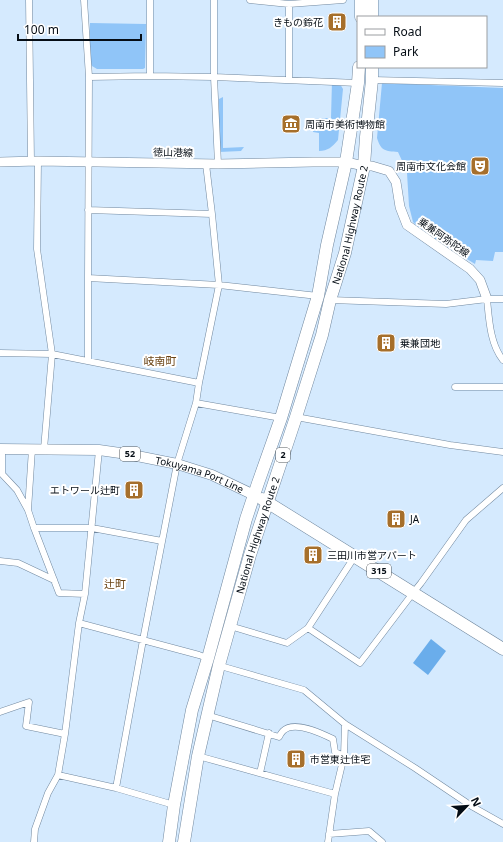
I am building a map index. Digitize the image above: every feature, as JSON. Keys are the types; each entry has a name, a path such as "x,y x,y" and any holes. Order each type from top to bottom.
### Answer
{"highway":[{"path":"361,0 361,16"},
{"path":"372,0 372,16"},
{"name":"National Highway Route 2","path":"169,842 174,805 192,710 208,658 246,519 281,418 318,296 327,245 346,162 359,68"},
{"name":"National Highway Route 2","path":"184,842 198,756 219,666 250,554 322,335 330,300 345,253 364,166 372,68"},
{"name":"315","path":"254,495 268,501 503,649"}],"main road":[{"name":"Tokuyama Port Line","path":"1,449 100,450 127,454 177,464 212,476 254,495"}],"street":[{"path":"29,0 37,249 52,354 44,449"},
{"path":"84,0 89,77 88,361"},
{"path":"150,0 150,76"},
{"path":"214,0 214,77 218,164"},
{"path":"250,0 289,4 343,0"},
{"path":"289,4 289,80"},
{"path":"89,77 214,77 358,83"},
{"path":"372,80 503,83"},
{"name":"徳山港線","path":"0,162 206,164 346,162"},
{"name":"乗兼阿弥陀線","path":"346,162 364,166 372,166 389,172 396,182 400,208 407,225 470,269 480,280 487,299"},
{"path":"116,788 177,464 196,403 198,383 219,285 206,164"},
{"path":"88,210 212,214"},
{"path":"88,278 219,285 318,296"},
{"path":"330,300 446,304 487,299 503,299"},
{"path":"487,299 490,328 499,355 503,360"},
{"path":"0,353 52,354 198,383"},
{"path":"455,387 503,387"},
{"path":"196,403 281,418"},
{"path":"296,417 503,452"},
{"path":"1,449 2,474 17,490 28,510 59,593 85,594"},
{"path":"28,510 32,449"},
{"path":"34,842 35,829 48,793 58,775 65,734 78,623 85,594 100,450"},
{"path":"308,628 360,663 421,583 466,520 503,488"},
{"path":"34,528 92,528 162,541"},
{"path":"230,626 287,643 308,628 355,556"},
{"path":"0,561 18,563 54,580"},
{"path":"78,623 208,658 219,666 304,690 345,724 473,807 503,824"},
{"path":"0,712 29,702 26,726 65,734"},
{"path":"207,715 279,737 283,731 290,728 298,727 315,731 333,739 336,752 344,756"},
{"path":"328,842 344,756 345,724"},
{"path":"260,773 269,733"},
{"path":"198,756 336,794"},
{"path":"58,775 116,788 174,805"},
{"path":"329,834 369,832 382,842"}],"green space":[{"path":"90,23 146,24 145,68 97,69 92,66 89,61"},
{"path":"332,81 340,84 343,89 338,140 330,148 319,151 319,133 313,132 314,118 331,118"},
{"path":"382,83 503,88 503,252 495,252 493,261 476,260 475,264 430,236 413,222 409,206 407,173 404,165 398,152 384,150 380,146 377,138"},
{"path":"223,97 223,148 244,147 241,151 219,152 219,99"}],"shaded area":[{"path":"431,639 446,651 428,675 413,663"}],"place":[{"name":"きもの鈴花","path":"337,22"},
{"name":"周南市美術博物館","path":"291,124"},
{"name":"周南市文化会館","path":"480,166"},
{"name":"乗兼団地","path":"386,343"},
{"name":"エトワール辻町","path":"134,490"},
{"name":"JA","path":"396,519"},
{"name":"三田川市営アパート","path":"313,555"},
{"name":"市営東辻住宅","path":"296,759"}],"district":[{"name":"岐南町","path":"160,361"},
{"name":"辻町","path":"115,584"}]}
